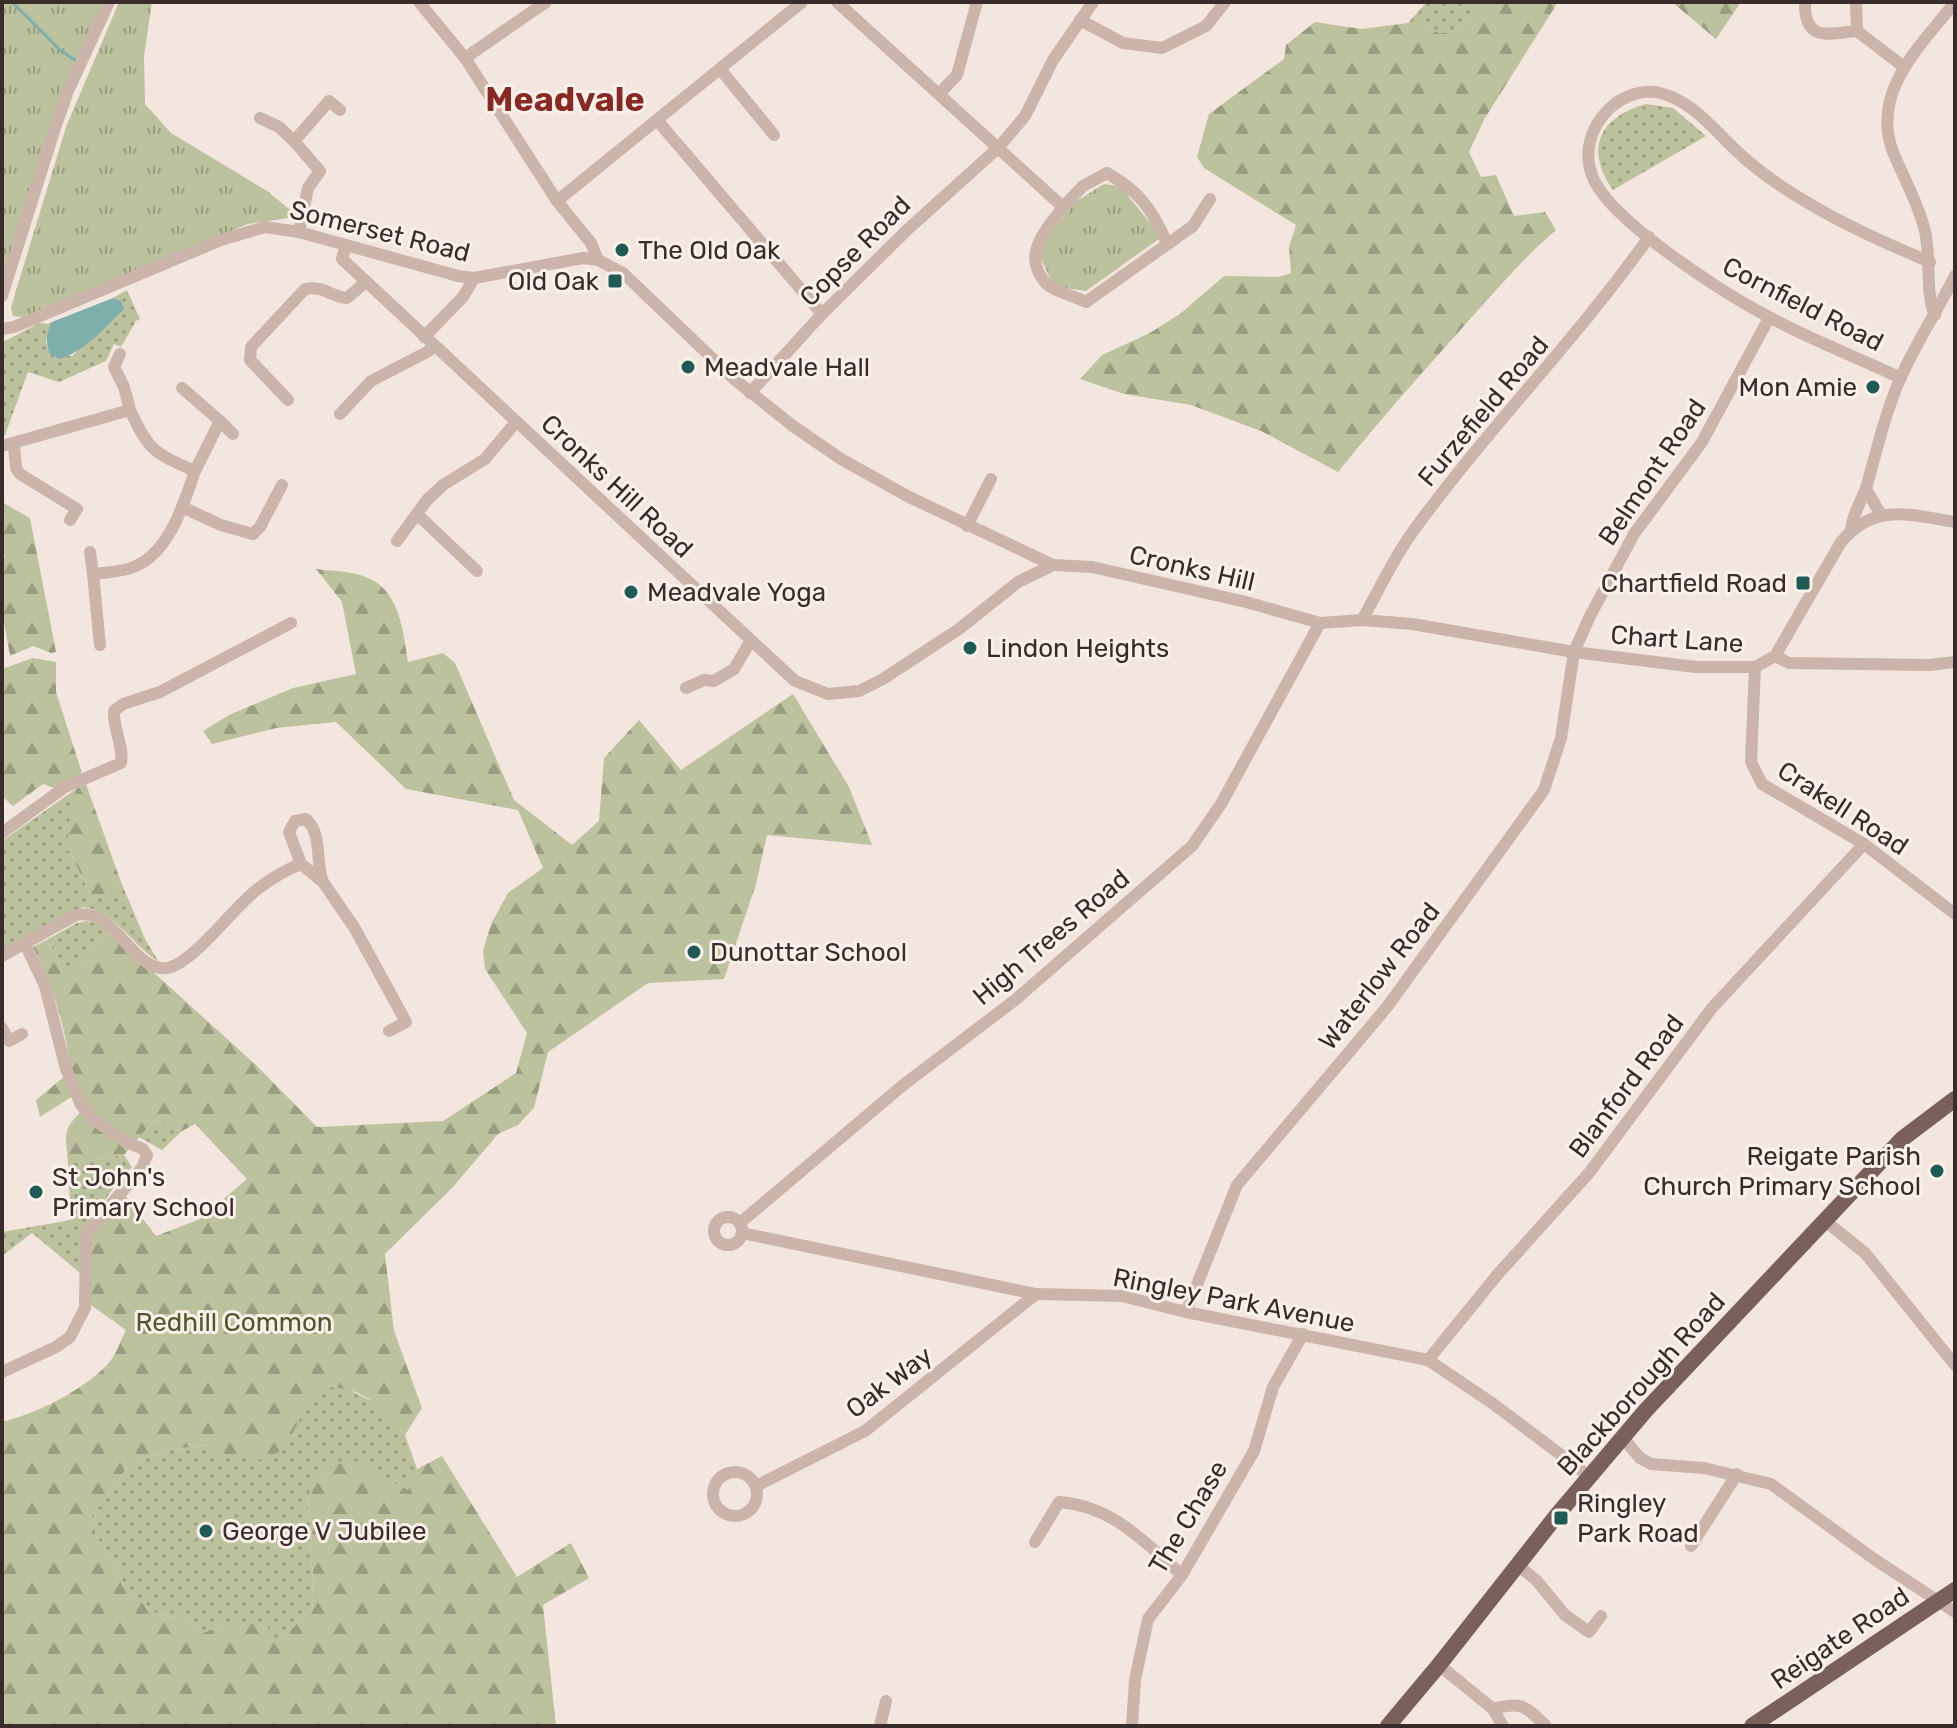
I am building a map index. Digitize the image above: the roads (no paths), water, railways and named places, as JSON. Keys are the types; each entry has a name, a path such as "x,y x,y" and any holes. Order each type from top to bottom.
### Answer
{"main road":[{"name":"Blackborough Road","path":"1388,1726 1623,1438 1902,1139 1955,1099"},
{"name":"Reigate Road","path":"1752,1726 1955,1590"}],"street":[{"path":"2,296 68,91 109,2"},
{"path":"419,2 465,58 557,201 591,243 598,260 623,273 750,393 841,459 967,526 1053,565"},
{"path":"465,58 546,2"},
{"path":"557,201 802,2"},
{"path":"837,2 1063,207"},
{"path":"939,94 957,75 977,2"},
{"name":"Copse Road","path":"750,393 822,314 920,216 998,148 1025,116 1053,60 1093,2"},
{"path":"1080,20 1123,43 1162,48 1206,26 1225,2"},
{"path":"1805,2 1808,20 1819,33 1828,36 1857,31 1904,67"},
{"path":"1856,2 1857,31"},
{"path":"1935,315 1930,301 1930,262 1917,202 1892,148 1890,96 1904,67 1955,2"},
{"path":"720,69 774,135"},
{"name":"Cornfield Road","path":"1901,378 1769,318 1709,282 1649,237 1605,197 1595,182 1588,155 1594,127 1615,103 1628,96 1656,92 1683,102 1765,175 1818,209 1930,262"},
{"path":"294,141 329,101 340,110"},
{"path":"260,118 279,127 320,171 308,188 299,232"},
{"path":"657,120 822,314"},
{"path":"1167,243 1156,219 1130,186 1107,173 1083,186 1063,207 1036,244 1035,263 1045,283 1086,302 1193,226 1210,199"},
{"name":"Somerset Road","path":"2,329 14,327 241,232 265,227 299,232 474,278 583,258 598,260"},
{"name":"Furzefield Road","path":"1362,620 1413,532 1481,445 1592,315 1649,237"},
{"name":"Cronks Hill Road","path":"346,245 342,259 795,681 828,694 859,691 883,679 959,629 1018,582 1053,565"},
{"path":"1851,531 1851,522 1866,489 1882,426 1901,378 1918,340 1955,276"},
{"path":"340,414 371,381 427,352 429,341 474,278"},
{"path":"288,400 250,360 251,347 305,289 320,288 347,298 366,282"},
{"name":"Belmont Road","path":"1574,652 1607,581 1634,534 1702,442 1769,318"},
{"path":"120,354 114,367 143,438 159,455 195,471"},
{"path":"182,388 233,434"},
{"path":"70,520 81,503 20,474 8,445 130,410"},
{"path":"93,574 124,570 145,561 162,542 182,507 195,471 220,421"},
{"path":"397,541 427,500 443,485 485,459 516,422"},
{"path":"967,526 991,479"},
{"path":"182,507 221,525 253,534 260,527 282,485"},
{"path":"1866,489 1881,515 1900,513 1955,522"},
{"path":"417,514 477,571"},
{"name":"Chart Lane","path":"1320,623 1362,620 1412,624 1574,652 1696,667 1755,667 1775,656 1841,542 1851,531 1881,515"},
{"path":"90,552 100,645"},
{"name":"Cronks Hill","path":"1053,565 1092,567 1246,602 1320,623"},
{"path":"2,833 75,781 121,763 123,751 113,725 114,711 123,704 160,692 291,623"},
{"name":"High Trees Road","path":"741,1228 902,1086 1015,1000 1192,846 1221,804 1320,623"},
{"path":"686,688 704,680 714,681 734,669 750,642"},
{"name":"Waterlow Road","path":"1186,1312 1237,1185 1387,1007 1544,790 1561,738 1574,652"},
{"path":"1775,656 1789,663 1929,665 1955,662"},
{"name":"Crakell Road","path":"1755,667 1751,762 1762,784 1864,844 1955,914"},
{"path":"323,882 301,864 289,832 295,821 306,819 312,825 319,857 316,866 323,882 410,1020 389,1031"},
{"name":"Blanford Road","path":"1428,1360 1498,1274 1589,1173 1712,1008 1864,844"},
{"path":"2,956 85,913 96,917 123,938 145,961 156,968 168,968 177,965 204,942 257,889 301,864"},
{"path":"2,1372 56,1347 70,1337 85,1308 86,1234 142,1168 147,1155 143,1149 126,1142 93,1119 81,1105 66,1069 45,986 25,944"},
{"path":"2,1028 6,1044 22,1034"},
{"path":"1824,1220 1865,1253 1955,1365"},
{"name":"Ringley Park Avenue","path":"741,1228 1036,1294 1122,1296 1186,1312 1428,1360 1492,1403 1589,1476"},
{"name":"Oak Way","path":"756,1486 865,1431 930,1382 1036,1294"},
{"name":"The Chase","path":"1132,1726 1135,1680 1148,1619 1182,1575 1254,1451 1273,1387 1303,1334"},
{"path":"1623,1438 1640,1458 1651,1464 1704,1468 1771,1484 1874,1559 1955,1612"},
{"path":"1691,1546 1737,1474"},
{"path":"1035,1542 1059,1502 1082,1504 1118,1520 1182,1575"},
{"path":"1518,1565 1537,1581 1565,1615 1589,1632 1601,1616"},
{"path":"1439,1665 1493,1709 1503,1726"},
{"path":"880,1726 886,1701"},
{"path":"1493,1709 1513,1703 1523,1706 1546,1726"}],"water":[{"path":"113,298 121,301 124,309 94,338 77,351 59,359 49,353 47,337 52,322"}],"waterway":[{"path":"12,2 60,50 75,60"}],"place":[{"name":"The Old Oak","path":"622,250"},
{"name":"Old Oak","path":"615,281"},
{"name":"Meadvale Hall","path":"688,367"},
{"name":"Mon Amie","path":"1873,387"},
{"name":"Chartfield Road","path":"1803,583"},
{"name":"Meadvale Yoga","path":"631,592"},
{"name":"Lindon Heights","path":"970,648"},
{"name":"Dunottar School","path":"694,952"},
{"name":"Reigate Parish Church Primary School","path":"1937,1171"},
{"name":"St John's Primary School","path":"36,1192"},
{"name":"Ringley Park Road","path":"1561,1518"},
{"name":"George V Jubilee","path":"206,1531"}],"district":[{"name":"Meadvale","path":"565,99"}],"park label":[{"name":"Redhill Common","path":"234,1322"}]}
